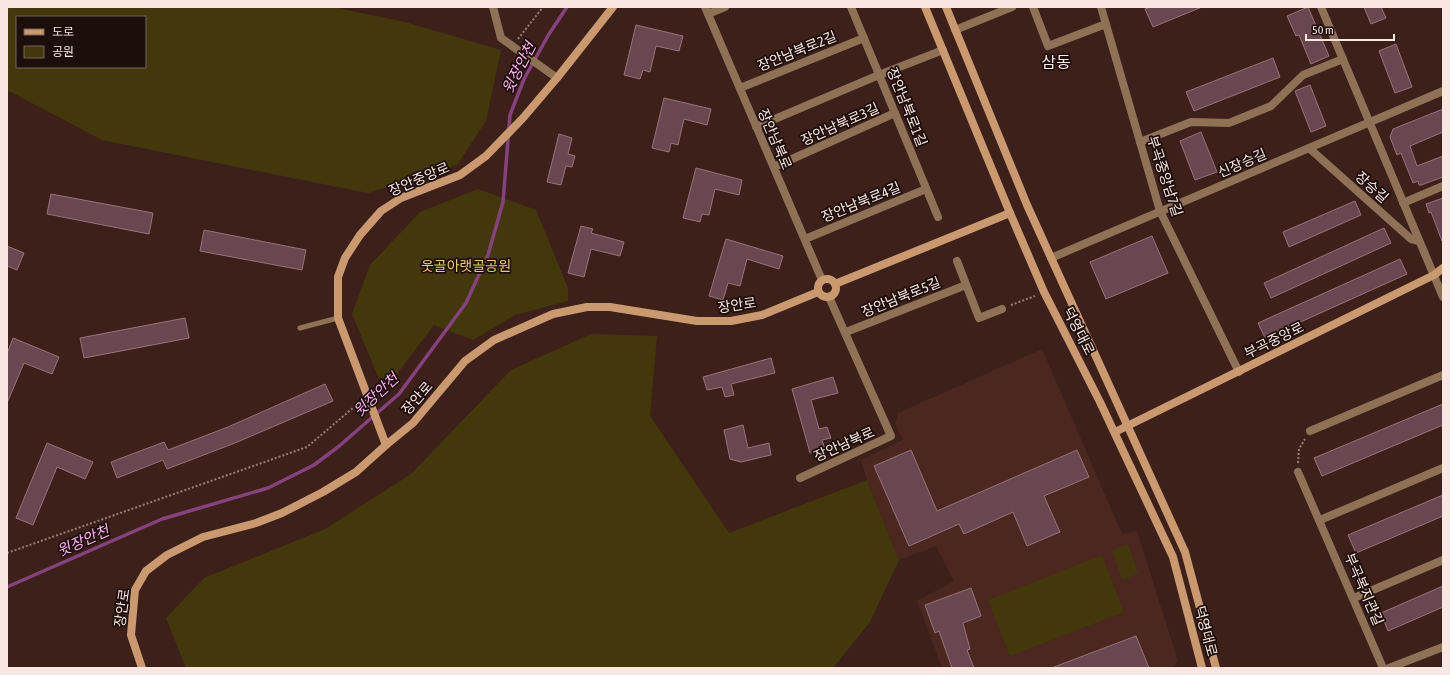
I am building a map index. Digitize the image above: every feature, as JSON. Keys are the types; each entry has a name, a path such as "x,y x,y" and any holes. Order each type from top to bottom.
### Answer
{"street":[{"path":"492,7 501,38 557,78 613,7"},
{"path":"707,10 726,7"},
{"name":"장안남북로1길","path":"852,7 938,217"},
{"name":"덕영대로","path":"926,7 1044,292 1115,432 1173,557 1200,667"},
{"name":"덕영대로","path":"946,7 1051,258 1129,426 1185,552 1216,668"},
{"path":"955,30 1012,7"},
{"path":"1033,7 1048,46 1106,24"},
{"name":"부곡중앙남7길","path":"1101,7 1160,211 1239,372"},
{"name":"장승길","path":"1321,7 1434,275"},
{"name":"장안남북로","path":"707,10 822,280"},
{"name":"장안남북로2길","path":"740,88 864,38"},
{"path":"756,127 879,75 943,50"},
{"path":"1140,142 1191,122 1229,123 1271,106 1303,75 1343,59"},
{"name":"장안중앙로","path":"386,445 338,318 338,276 345,258 360,235 381,211 402,198 460,175 486,156 523,118 557,78"},
{"name":"신장승길","path":"1051,258 1443,91"},
{"name":"장안남북로3길","path":"774,167 895,114"},
{"name":"장승길","path":"1309,148 1411,240 1419,241"},
{"path":"1403,203 1443,186"},
{"name":"장안남북로4길","path":"804,239 926,189"},
{"path":"835,284 1010,213"},
{"path":"957,261 979,318 1002,309"},
{"name":"부곡중앙로","path":"1115,432 1434,275 1443,268"},
{"path":"1434,275 1443,297"},
{"path":"822,280 831,280 835,284 836,289 834,294 829,297 821,296 818,292 819,283 822,280"},
{"name":"장안남북로5길","path":"846,332 966,285"},
{"name":"장안로","path":"142,668 131,635 135,590 146,571 167,555 203,537 256,523 323,492 356,472 386,445 413,424 465,361 494,340 554,314 587,307 610,308 697,321 731,321 762,316 818,292"},
{"name":"장안남북로","path":"800,478 892,436 829,297"},
{"path":"1310,431 1443,375"},
{"path":"1320,520 1443,468"},
{"name":"부곡복지관길","path":"1298,472 1354,598 1383,668"},
{"path":"1354,598 1443,560"},
{"path":"1389,668 1443,647"}],"lane":[{"path":"300,328 338,318"}],"path":[{"path":"516,49 543,7"},
{"path":"1002,309 1044,292"},
{"path":"7,553 308,447 367,396"},
{"path":"1298,472 1299,450 1310,431"}],"shaded area":[{"path":"1042,349 1122,534 1137,531 1178,661 1172,668 942,668 917,601 954,581 936,546 899,560 867,480 861,460 903,440 895,424 898,413"}],"green space":[{"path":"7,7 332,7 405,22 501,50 486,121 457,165 368,193 102,140 7,90"},
{"name":"웃골아랫골공원","path":"478,189 536,210 568,288 568,301 515,315 473,340 434,325 384,391 352,314 370,265 420,212"},
{"path":"591,334 657,336 650,416 729,533 867,480 899,560 870,622 833,668 186,668 166,618 204,578 325,529 411,474 511,370"},
{"path":"1128,544 1138,574 1122,580 1112,550"},
{"path":"1102,555 1124,612 1010,656 988,600"}],"building":[{"path":"1151,7 1202,7 1153,27 1145,9"},
{"path":"1308,7 1329,56 1311,64 1299,35 1296,36 1287,16"},
{"path":"1364,7 1381,7 1386,18 1371,24"},
{"path":"636,25 683,36 679,51 656,46 650,72 643,70 640,79 624,75"},
{"path":"1396,44 1412,87 1395,93 1379,51"},
{"path":"1273,58 1280,77 1194,111 1186,92"},
{"path":"1310,85 1326,126 1311,132 1295,91"},
{"path":"664,98 711,109 707,125 684,119 678,145 671,143 669,152 652,148"},
{"path":"1443,109 1443,132 1410,146 1417,166 1443,156 1443,177 1421,185 1419,185 1418,181 1413,183 1401,153 1397,155 1390,137 1393,129"},
{"path":"1201,132 1217,172 1195,180 1180,141"},
{"path":"559,134 572,138 568,154 575,156 572,167 566,166 561,185 547,182"},
{"path":"696,168 742,180 739,195 715,189 709,215 702,214 700,222 683,218"},
{"path":"51,194 153,213 149,234 47,214"},
{"path":"1443,198 1442,241 1431,212 1429,213 1426,204"},
{"path":"1355,201 1361,215 1289,247 1283,232"},
{"path":"581,226 593,229 591,233 624,242 620,256 591,249 584,277 568,273"},
{"path":"1384,228 1391,243 1271,298 1264,283"},
{"path":"204,230 306,250 302,270 200,251"},
{"path":"1152,236 1168,273 1106,299 1090,262"},
{"path":"726,239 783,256 779,269 747,259 740,286 728,283 723,300 709,296"},
{"path":"7,246 24,253 17,270 7,266"},
{"path":"1400,259 1407,274 1265,338 1258,323"},
{"path":"185,318 189,338 84,358 80,338"},
{"path":"13,338 59,357 52,374 24,363 7,403 7,354"},
{"path":"771,358 775,373 731,384 734,395 725,397 722,387 707,390 703,377"},
{"path":"833,377 838,393 811,400 819,429 827,427 831,438 822,440 825,449 810,453 792,389"},
{"path":"325,384 333,401 235,443 167,469 163,460 117,478 111,462 164,442 168,450 228,427"},
{"path":"1443,404 1443,425 1322,476 1314,458"},
{"path":"743,425 748,448 769,443 771,455 741,462 730,459 724,430"},
{"path":"47,443 93,462 85,479 57,467 33,525 16,518"},
{"path":"911,450 937,511 1077,450 1089,477 1044,496 1060,532 1027,546 1013,512 964,534 959,524 909,546 874,466"},
{"path":"1443,495 1443,516 1356,553 1348,535"},
{"path":"1443,586 1443,607 1388,631 1381,613"},
{"path":"971,588 981,616 963,623 970,649 967,650 974,668 952,668 939,631 935,633 925,605"},
{"path":"1136,636 1149,668 1054,668 1054,667"}],"waterway":[{"name":"윗장안천","path":"7,587 162,519 268,488 314,465 338,447 399,394 466,303 488,255 503,202 510,115 524,79 549,34 567,7"}],"district":[{"name":"삼동","path":"1056,62"}]}
